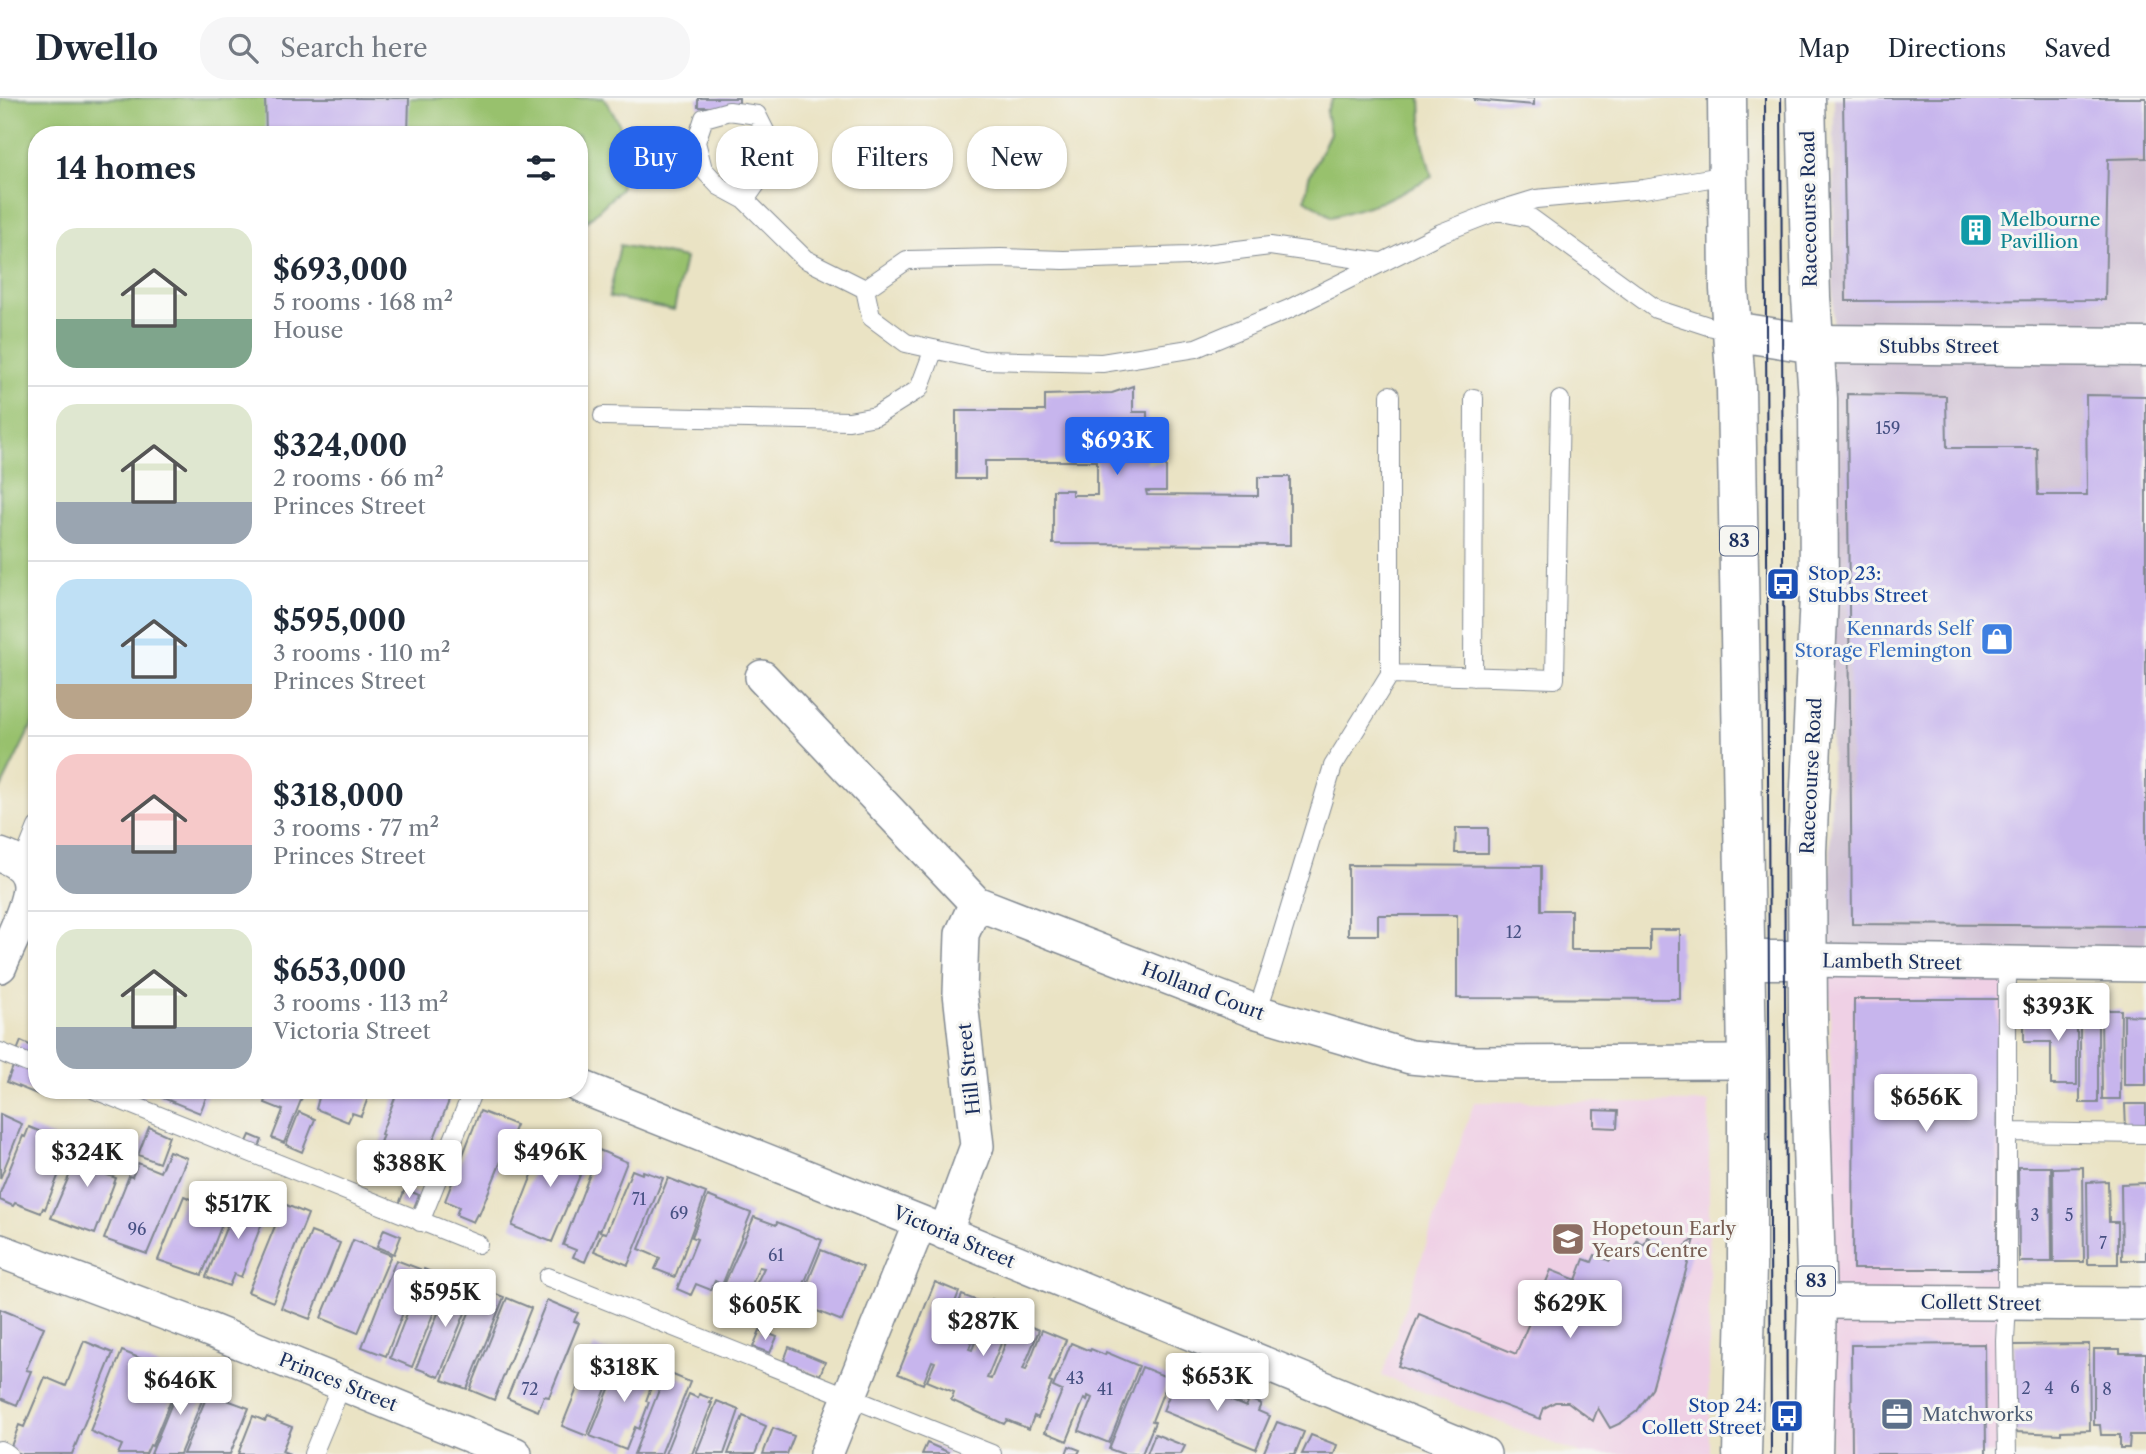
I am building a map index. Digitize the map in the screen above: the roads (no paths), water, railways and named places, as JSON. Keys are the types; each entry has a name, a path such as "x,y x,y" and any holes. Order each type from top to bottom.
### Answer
{"main road":[{"name":"83","path":"1727,98 1729,289 1736,387 1747,1062 1747,1267 1742,1454"},
{"name":"Racecourse Road","path":"1806,98 1818,399 1819,595 1807,851 1807,960 1817,1302 1813,1454"},
{"name":"Stubbs Street","path":"1732,331 1815,345 2146,347"},
{"path":"1745,960 1807,960"}],"street":[{"name":"Holland Court","path":"762,677 976,903 1257,1012 1410,1057 1474,1063 1747,1062"},
{"path":"21,870 28,889"},
{"path":"0,967 28,895"},
{"name":"Hill Street","path":"825,1454 849,1398 933,1227 977,1146 960,993 962,934 976,903"},
{"name":"Lambeth Street","path":"1807,960 2146,965"},
{"name":"Victoria Street","path":"588,1090 933,1227 1484,1454"},
{"name":"Princes Street","path":"1,1251 202,1327 515,1454"},
{"name":"Collett Street","path":"1817,1302 2146,1304"}],"lane":[{"path":"745,200 764,173 772,145 757,115 729,111 704,118 696,142 703,169 719,186 745,200 805,258 865,289 872,317 906,343 983,360 1102,363 1196,348 1289,309 1441,233 1536,199 1644,189 1728,175"},
{"path":"1497,211 1531,218 1656,309 1732,331"},
{"path":"865,289 907,260 1064,260 1189,256 1270,246 1380,262"},
{"path":"603,416 849,421 876,416 919,389 934,349"},
{"path":"1257,1012 1333,766 1390,674 1390,395"},
{"path":"1473,677 1474,398"},
{"path":"1390,674 1555,679 1560,400"},
{"path":"21,870 28,851"},
{"path":"2007,964 2007,1454"},
{"path":"0,1052 28,1063"},
{"path":"116,1099 478,1244"},
{"path":"420,1222 469,1099"},
{"path":"2007,1132 2146,1134"},
{"path":"548,1277 992,1454"},
{"path":"313,1454 342,1384"},
{"path":"0,1450 8,1454"}],"tram line":[{"path":"1765,98 1771,1454"},
{"path":"1781,98 1787,1454"}],"place":[{"name":"Melbourne Pavillion","path":"1976,230"},
{"name":"Stop 23: Stubbs Street","path":"1783,584"},
{"name":"Kennards Self Storage Flemington","path":"1997,639"},
{"name":"Hopetoun Early Years Centre","path":"1568,1239"},
{"name":"Matchworks","path":"1897,1414"},
{"name":"Stop 24: Collett Street","path":"1787,1416"}]}
